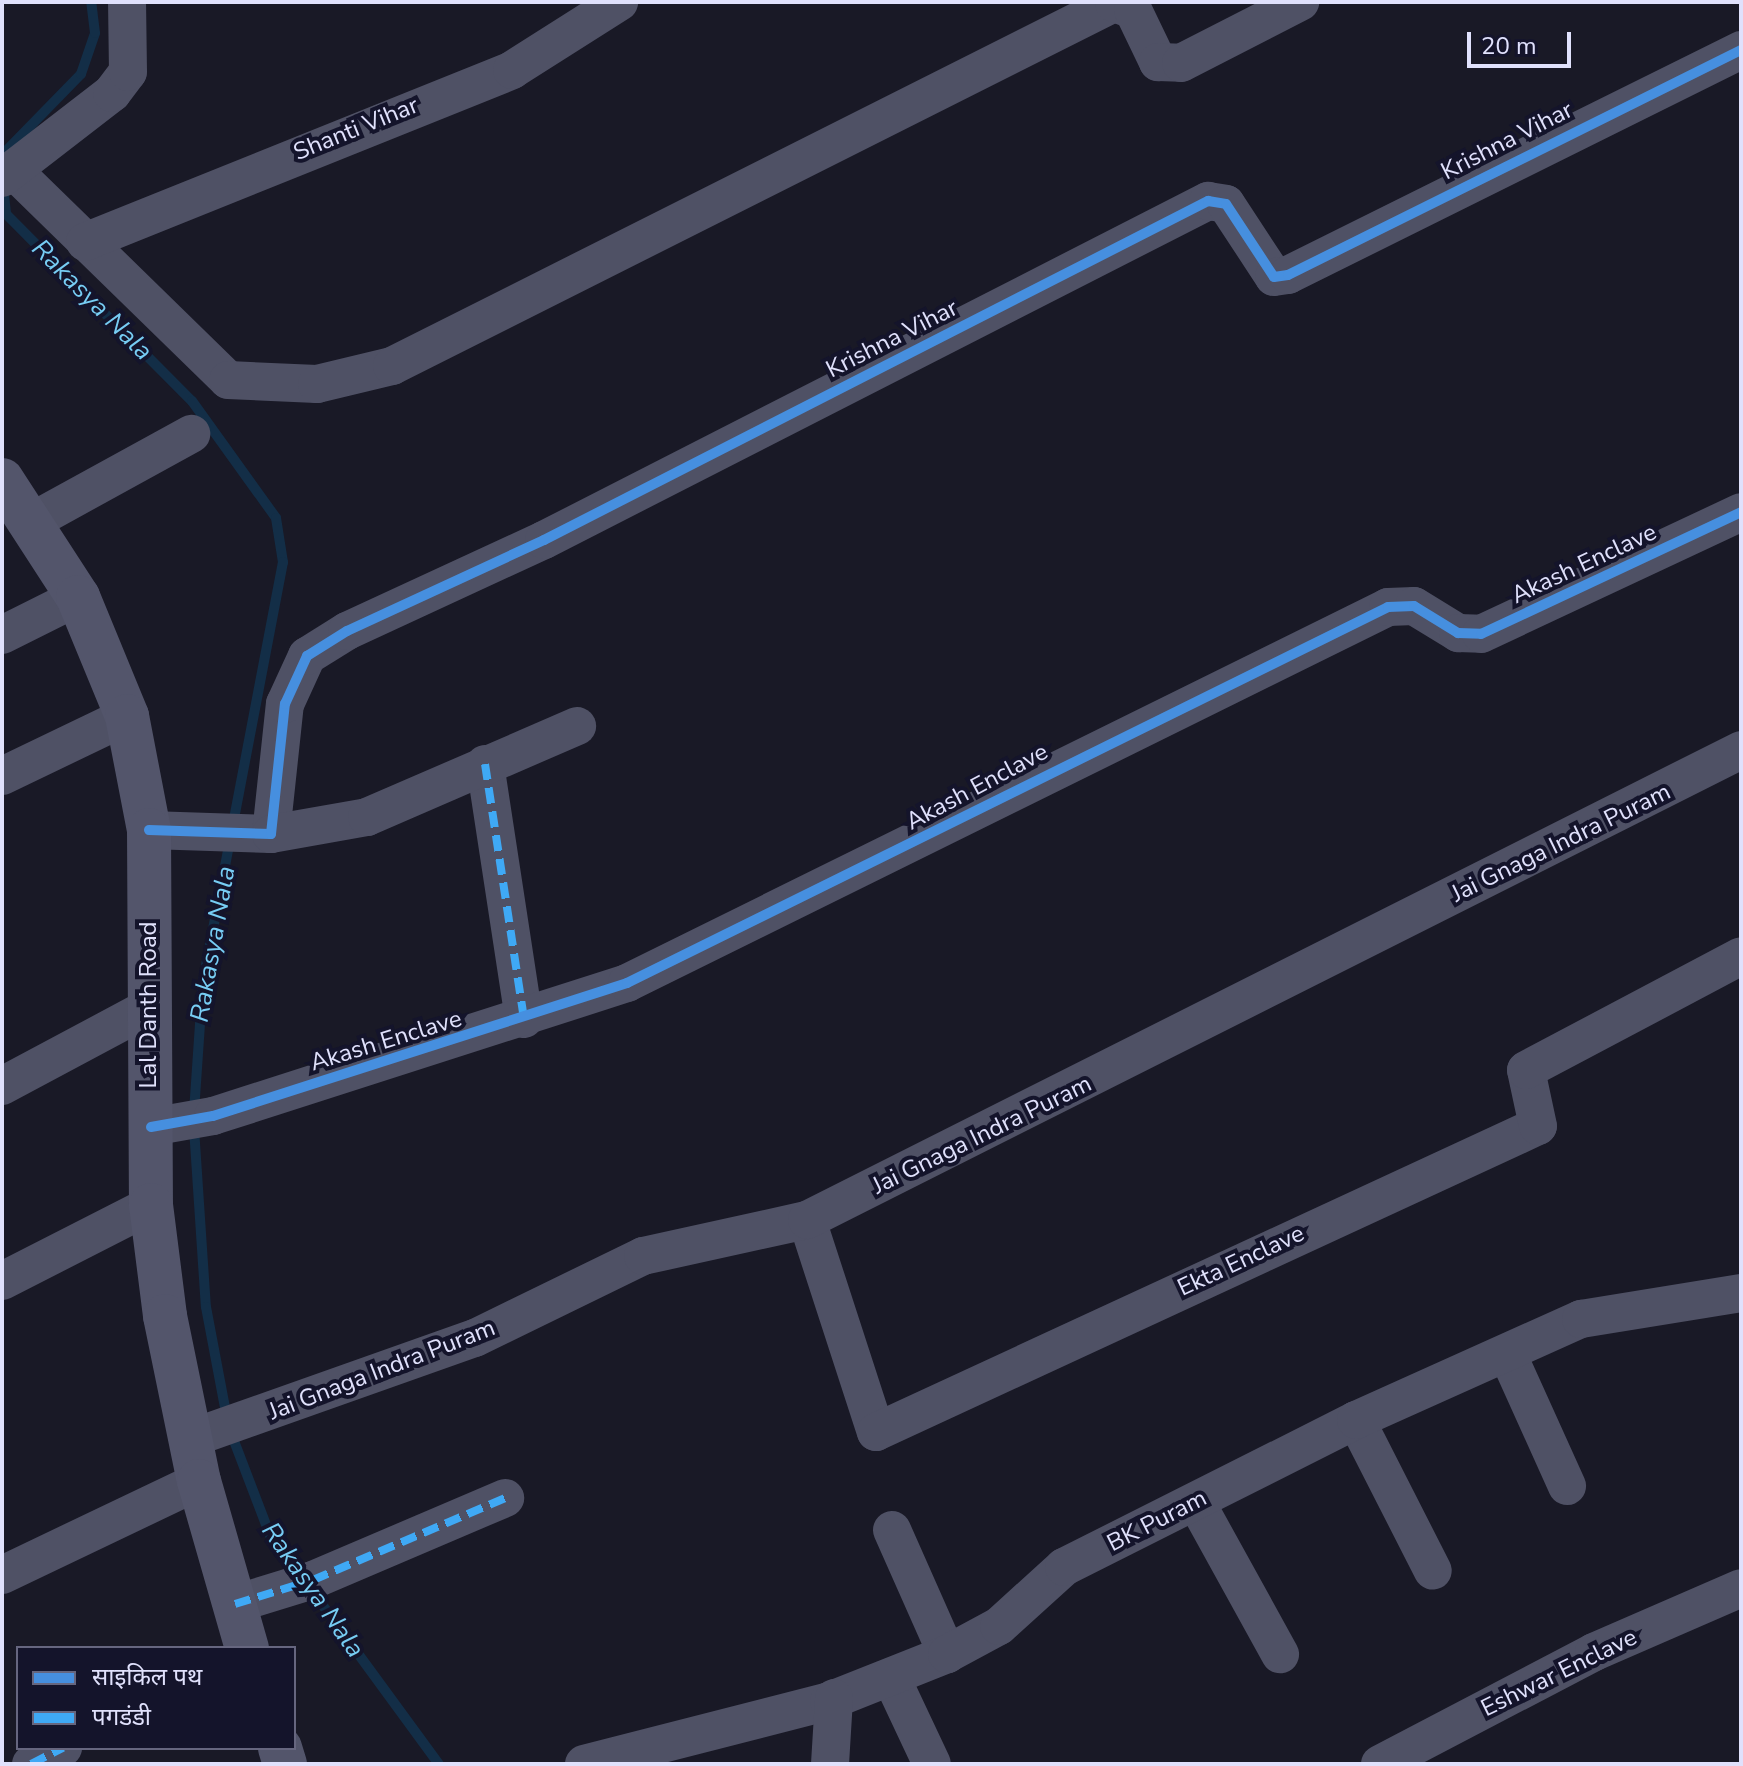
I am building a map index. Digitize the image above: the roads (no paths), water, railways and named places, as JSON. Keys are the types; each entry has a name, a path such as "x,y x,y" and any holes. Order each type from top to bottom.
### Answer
{"street":[{"path":"127,2 128,72 9,176 85,242 228,380 317,384 392,366 1114,3 1133,10 1158,62 1181,63 1300,2"},
{"name":"Shanti Vihar","path":"85,242 512,70 619,2"},
{"name":"Krishna Vihar","path":"265,835 285,704 307,656 347,631 544,540 1208,201 1226,204 1274,277 1288,275 1741,50"},
{"path":"31,522 191,434"},
{"name":"Lal Danth Road","path":"2,480 78,597 127,716 149,830 148,1008 181,1122 151,1205 215,1431 199,1481 246,1646"},
{"name":"Akash Enclave","path":"181,1122 524,1019 641,977 1388,607 1414,606 1458,633 1481,634 1741,512"},
{"path":"2,635 78,597"},
{"path":"2,776 127,716"},
{"path":"149,830 265,835 367,817 577,726"},
{"name":"Jai Gnaga Indra Puram","path":"215,1431 475,1338 643,1256 807,1220 1741,750"},
{"path":"485,764 524,1019"},
{"name":"Ekta Enclave","path":"807,1220 876,1432 1538,1126 1526,1070 1741,956"},
{"path":"2,1086 148,1008"},
{"path":"2,1281 151,1205"},
{"name":"BK Puram","path":"584,1764 834,1698 947,1654 999,1626 1064,1567 1356,1420 1581,1319 1741,1293"},
{"path":"1507,1353 1567,1486"},
{"path":"1356,1420 1433,1571"},
{"path":"2,1575 199,1481"},
{"path":"235,1604 305,1582 505,1498"},
{"path":"1196,1502 1280,1654"},
{"path":"892,1530 947,1654"},
{"name":"Eshwar Enclave","path":"1380,1764 1594,1652 1741,1588"},
{"path":"891,1677 932,1764"},
{"path":"830,1764 834,1698"},
{"path":"31,1764 59,1750"}],"waterway":[{"name":"Rakasya Nala","path":"2,155 81,74 95,33 91,2"},
{"name":"Rakasya Nala","path":"3,185 6,214 192,401 276,518 283,562 203,980 194,1112"},
{"name":"Rakasya Nala","path":"194,1128 206,1307 227,1418"},
{"name":"Rakasya Nala","path":"231,1433 271,1538 300,1575"},
{"name":"Rakasya Nala","path":"310,1588 439,1764"}]}
